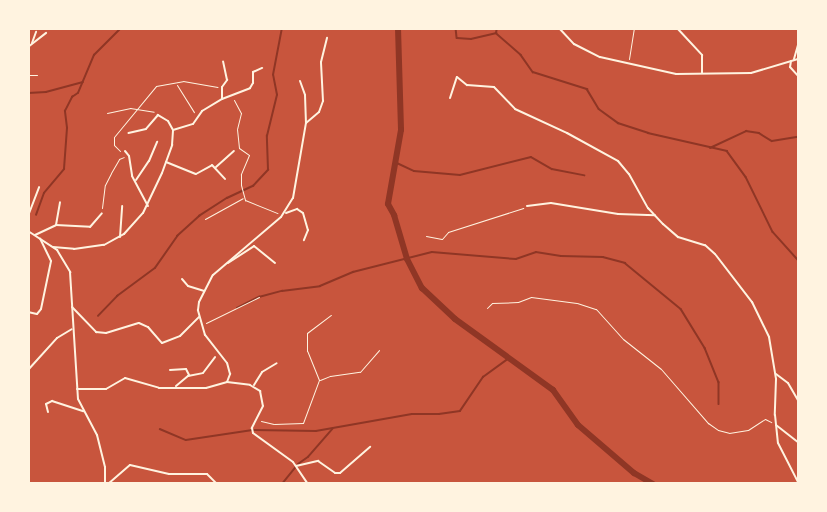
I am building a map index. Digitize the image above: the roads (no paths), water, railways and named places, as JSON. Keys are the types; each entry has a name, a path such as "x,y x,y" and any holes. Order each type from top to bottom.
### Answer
{"street":[{"path":"559,28 574,44 597,56 671,73 756,72 796,59"},
{"path":"677,28 702,55 702,73"},
{"path":"32,43 36,32"},
{"path":"28,46 46,33"},
{"path":"306,123 319,112 324,101 321,62 327,38"},
{"path":"798,45 795,52 796,59 790,67 798,76"},
{"path":"222,99 222,91 227,80 223,61"},
{"path":"173,130 193,124 202,111 222,99 251,87 253,72 262,68"},
{"path":"450,98 457,77 467,85 494,87 515,109 618,161 655,215 678,237 708,247 755,306 769,337 776,374 776,425 781,451 798,482"},
{"path":"283,214 295,192 306,123 305,95 300,81"},
{"path":"53,247 96,247 120,237 148,206 172,145 173,130 168,121 158,116 143,131 128,133"},
{"path":"136,180 149,161 157,142"},
{"path":"124,151 129,156 131,172 148,206"},
{"path":"216,167 234,151"},
{"path":"166,162 197,174 212,165 225,179"},
{"path":"28,216 39,187"},
{"path":"56,225 60,202"},
{"path":"527,206 556,203 614,213 655,215"},
{"path":"120,237 122,206"},
{"path":"227,382 230,374 227,363 205,335 200,316 199,302 210,279 283,214 297,208 303,213 308,230 304,240"},
{"path":"35,235 56,225 90,227 102,213"},
{"path":"28,231 53,247 64,259 70,272 77,389 83,411 98,435 107,483"},
{"path":"28,312 37,314 41,309 51,261 40,238"},
{"path":"226,265 253,246 274,263"},
{"path":"182,279 189,287 204,291"},
{"path":"72,307 96,332 106,333 139,323 148,327 162,343 180,336 200,316"},
{"path":"28,370 57,338 72,329"},
{"path":"173,387 188,376 202,373 214,357"},
{"path":"254,386 262,372 277,363"},
{"path":"170,370 186,369 188,376"},
{"path":"776,374 788,383 798,400"},
{"path":"77,389 106,389 125,378 156,387 206,388 227,382 254,386 263,399 253,433 270,443 296,466 308,483"},
{"path":"48,412 46,405 52,401 83,411"},
{"path":"776,425 798,442"},
{"path":"296,466 318,461 335,473 340,473 370,447"},
{"path":"107,483 130,465 170,474 207,474 217,483"}],"waterway":[{"path":"36,215 44,193 64,169 67,128 65,111 72,97 78,93 94,55 121,28"},
{"path":"98,316 117,296 155,268 177,236 199,216 227,198 253,186 268,170 267,136 277,95 273,75 282,28"},
{"path":"398,28 401,130 388,204 394,215 407,259 422,288 455,319 553,390 578,425 634,473 653,484"},
{"path":"456,28 457,38 471,39 496,33 497,28"},
{"path":"496,33 521,55 533,72 587,89 599,109 618,123 648,133 727,151 746,177 773,232 798,260"},
{"path":"28,93 46,92 83,82"},
{"path":"710,148 746,131 759,133 772,141 798,137"},
{"path":"395,162 414,171 460,175 531,157 552,169 584,175"},
{"path":"237,308 259,297 282,291 320,286 353,272 432,252 516,259 536,252 561,256 603,257 625,263 681,309 705,348 719,382 719,404"},
{"path":"160,429 186,440 252,430 316,431 412,414 460,411 483,377 509,358"},
{"path":"298,464 308,457 332,429"},
{"path":"282,484 295,468"}]}
